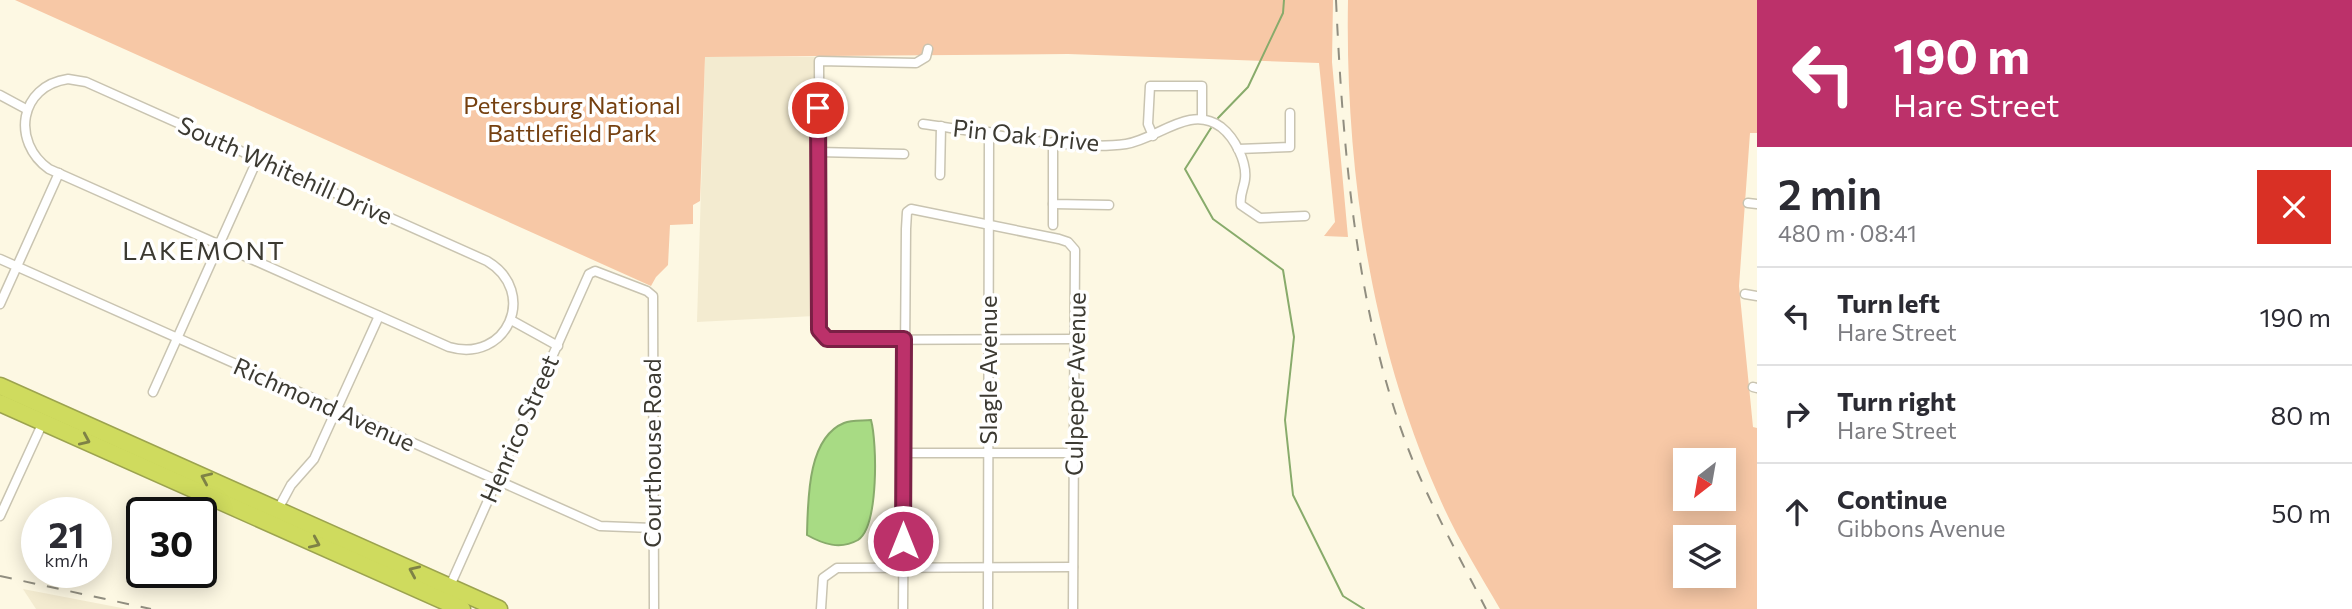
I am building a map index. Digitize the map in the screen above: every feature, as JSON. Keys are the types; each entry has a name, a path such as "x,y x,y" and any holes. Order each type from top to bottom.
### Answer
{"highway":[{"path":"0,386 46,415 447,594 499,609"},
{"path":"0,403 46,415"},
{"path":"447,594 462,609"}],"street":[{"path":"929,49 926,57 916,62 819,61 819,330 822,337 1074,339"},
{"name":"South Whitehill Drive","path":"26,109 43,88 61,80 77,80 258,158 493,265 509,285 513,302 511,320"},
{"path":"1153,136 1148,124 1150,86 1202,86 1202,119 1222,128 1237,149 1245,175 1241,205 1259,218 1305,216"},
{"path":"0,95 26,109 23,130 30,149 40,162 219,245 449,347 465,350 492,343 511,320 558,346"},
{"path":"1237,149 1290,147 1290,114"},
{"name":"Pin Oak Drive","path":"923,124 1054,142 1117,145 1153,136 1186,120 1202,119"},
{"path":"940,175 941,126"},
{"name":"Slagle Avenue","path":"988,609 989,132"},
{"path":"1053,225 1054,142"},
{"path":"818,152 904,154"},
{"path":"153,392 258,158"},
{"path":"0,304 59,173"},
{"path":"1053,204 1109,205"},
{"path":"903,609 904,339 908,210 933,212 990,224"},
{"name":"Culpeper Avenue","path":"990,224 1059,239 1072,246 1077,272 1074,339 1073,609"},
{"name":"Richmond Avenue","path":"0,260 600,526 653,528"},
{"name":"Courthouse Road","path":"592,272 648,291 653,296 654,609"},
{"name":"Henrico Street","path":"447,594 592,272"},
{"path":"1745,294 1757,296"},
{"path":"274,516 291,485 314,459 379,316"},
{"path":"0,516 46,415"},
{"path":"903,453 1074,453"},
{"path":"821,609 821,583 827,573 837,568 1073,567"}],"shaded area":[{"path":"705,57 816,57 814,316 697,322"},
{"path":"871,420 875,483 865,532 858,540 845,545 832,545 807,535 809,489 816,456 823,442 832,431 844,423"},
{"path":"23,589 127,609 36,609"}],"green space":[{"name":"Petersburg National Battlefield Park","path":"15,0 1333,0 1332,62 1348,237 1324,236 1335,222 1319,63 1068,54 705,57 700,201 693,205 693,224 670,225 668,265 651,286"},
{"path":"1348,0 1757,0 1757,133 1750,133 1739,286 1753,427 1757,428 1757,609 1500,609 1444,507 1414,434 1394,374 1366,251 1351,125"}],"waterway":[{"path":"1218,118 1248,87 1283,13 1284,0"},
{"path":"1211,128 1185,169 1213,219 1283,270 1294,337 1285,420 1293,495 1343,596 1364,609"}],"railway":[{"path":"1336,0 1348,175 1365,293 1378,351 1413,461 1486,609"},
{"path":"0,576 151,609"}],"district":[{"name":"LAKEMONT","path":"204,251"}],"route":[{"path":"818,108 819,330 822,337 827,339 904,339 903,541"}]}
